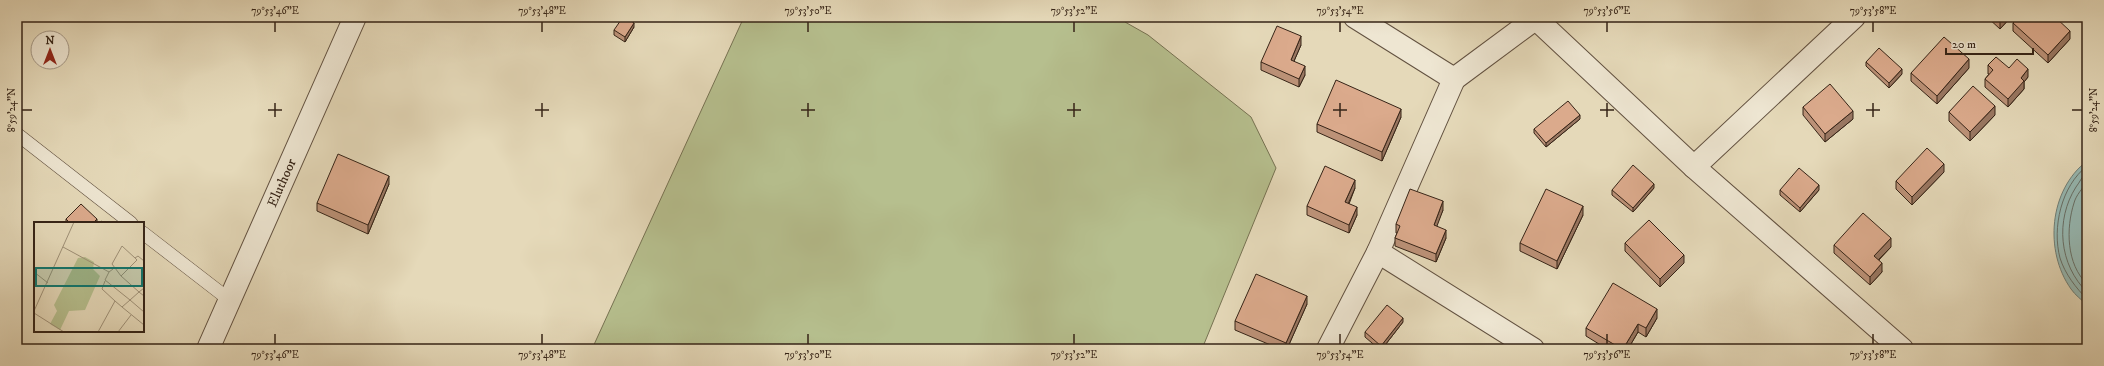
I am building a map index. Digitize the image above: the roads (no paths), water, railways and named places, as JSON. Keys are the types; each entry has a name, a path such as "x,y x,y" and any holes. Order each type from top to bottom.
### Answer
{"street":[{"name":"Eluthoor","path":"208,349 231,301 355,17"},
{"path":"1355,17 1454,79"},
{"path":"1694,167 1854,17"},
{"path":"1328,349 1378,252 1454,79 1535,18 1694,167 1902,349"},
{"path":"1378,252 1533,349"}],"lane":[{"path":"17,134 129,222"},
{"path":"144,234 231,301"}],"water":[{"path":"2087,161 2087,305 2073,291 2062,274 2054,239 2058,204 2074,173"}]}
